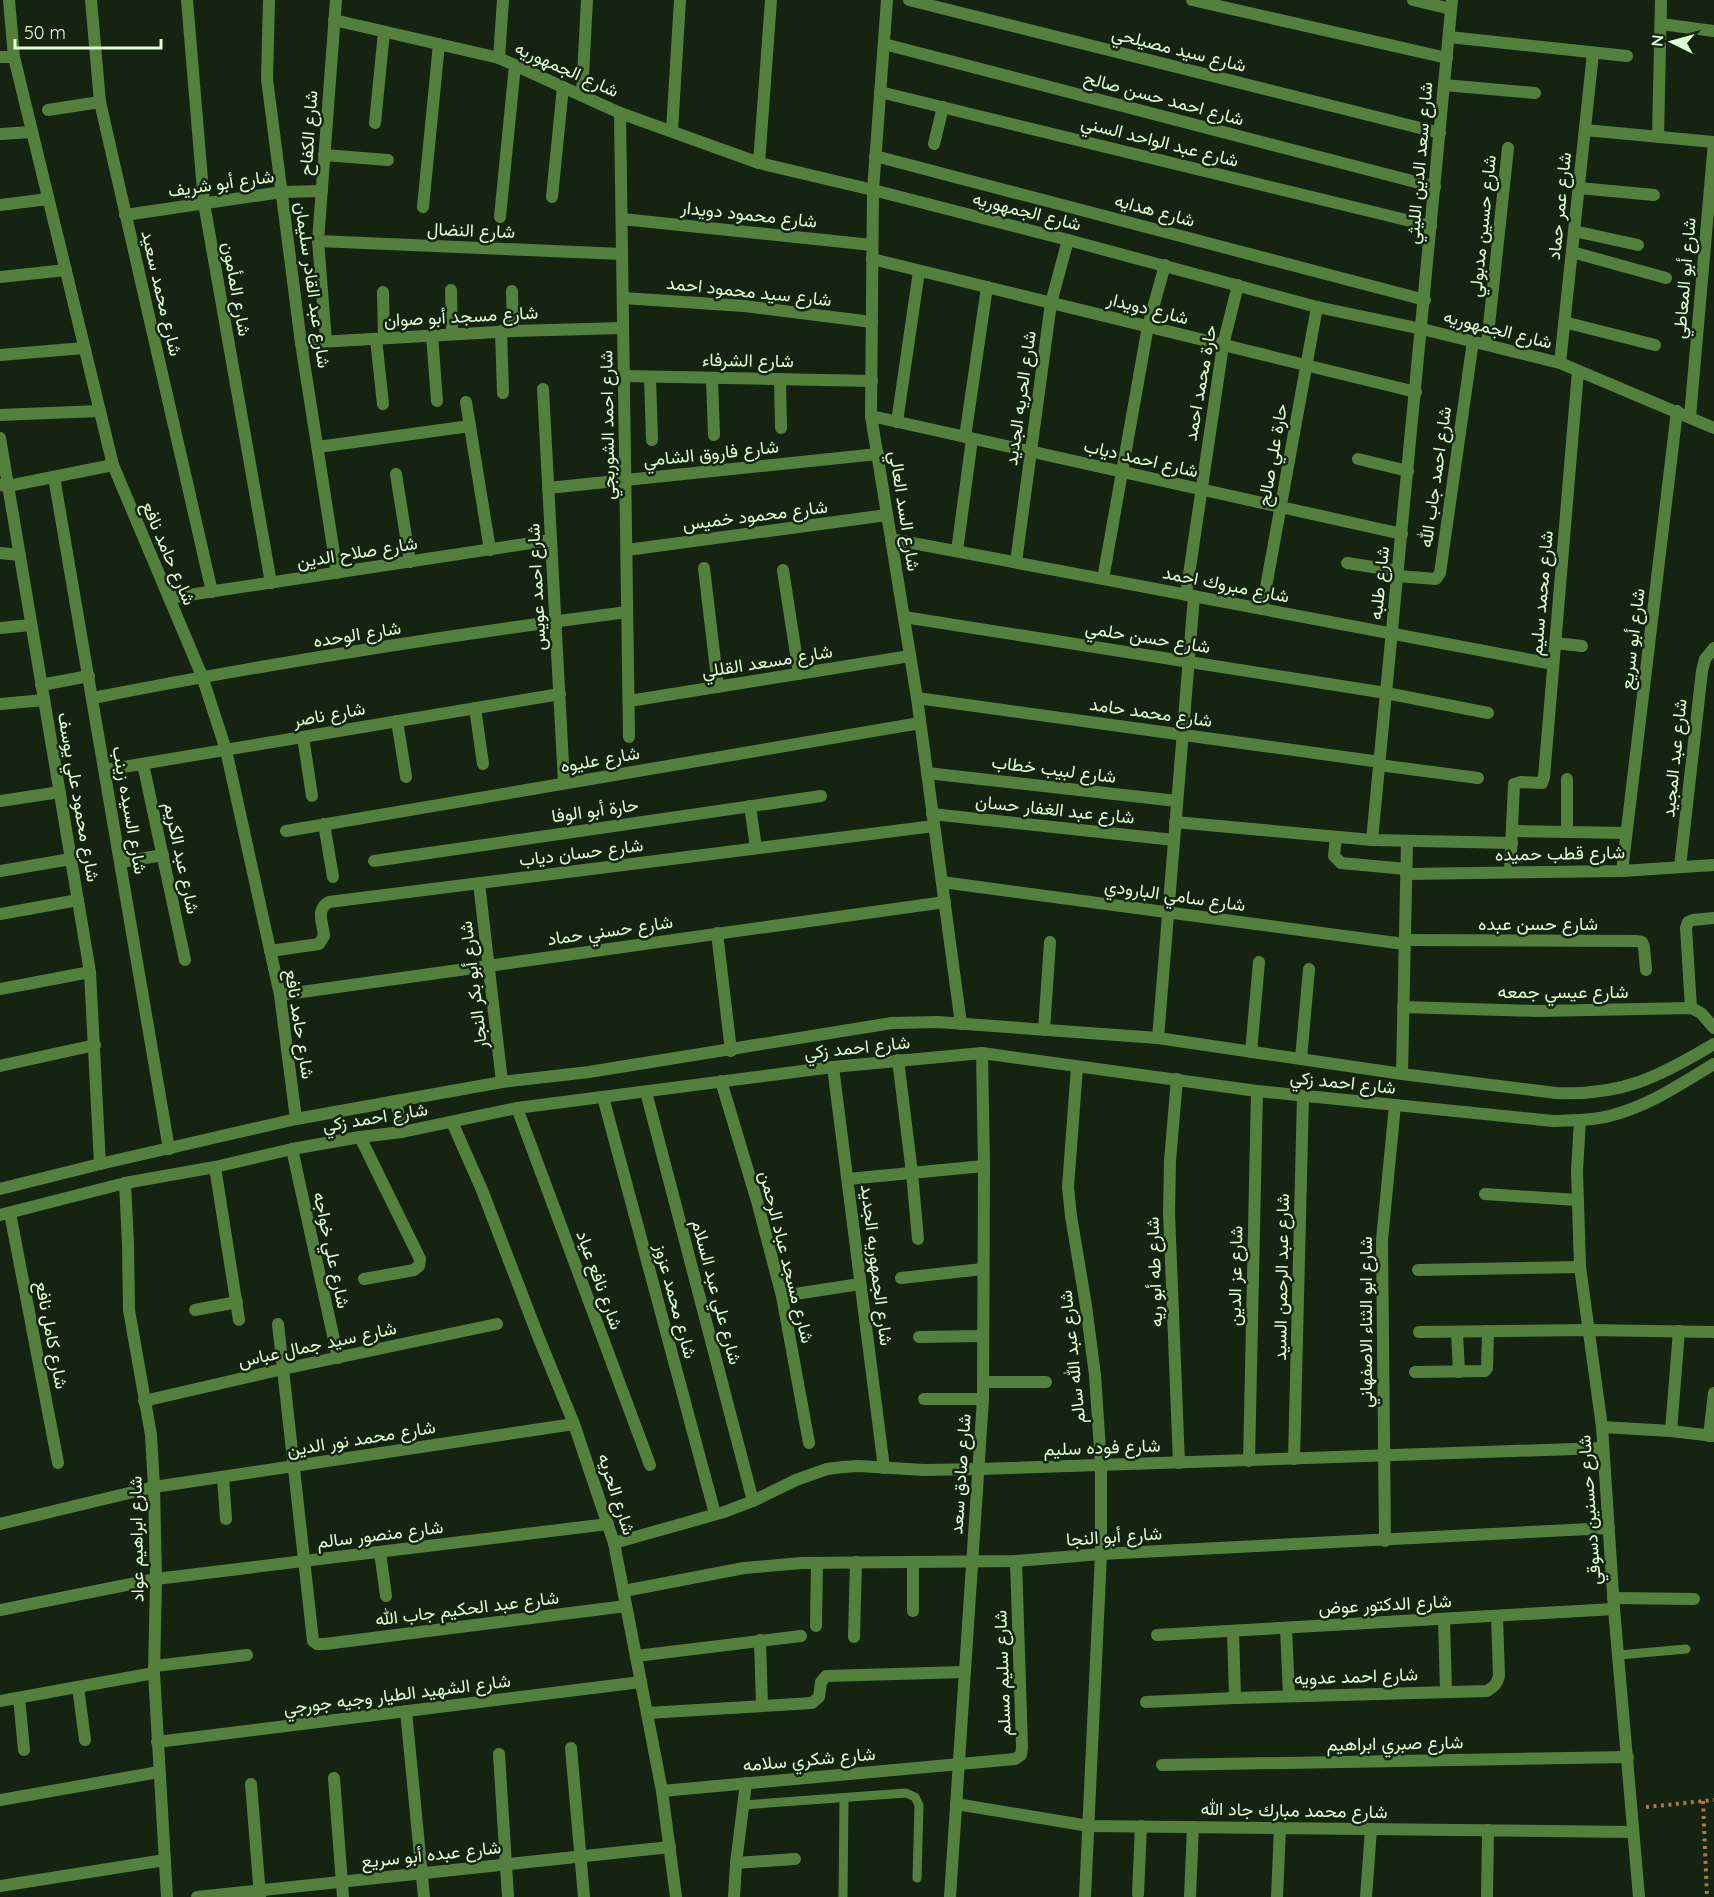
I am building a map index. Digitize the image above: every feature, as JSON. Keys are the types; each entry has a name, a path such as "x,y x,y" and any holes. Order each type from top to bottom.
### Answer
{"street":[{"name":"شارع حامد نافع","path":"9,0 14,57 112,465 202,676 226,750 280,995 296,1119"},
{"name":"شارع محمد سعيد","path":"91,0 100,102 212,592"},
{"name":"شارع المأمون","path":"187,0 204,203 271,583"},
{"name":"شارع عبد القادر سليمان","path":"269,0 267,79 302,343 337,573"},
{"name":"شارع الكفاح","path":"326,341 318,241 336,0"},
{"path":"499,58 503,0"},
{"path":"582,96 587,0"},
{"path":"672,130 680,0"},
{"path":"759,163 771,0"},
{"name":"شارع السد العالي","path":"887,0 873,190 872,416 917,698 961,1024"},
{"name":"شارع سيد مصيلحي","path":"909,0 1440,133"},
{"path":"1192,0 1447,58"},
{"path":"1413,0 1452,4"},
{"path":"1658,136 1661,0"},
{"name":"شارع سعد الدين الليثي","path":"1422,329 1452,4"},
{"name":"شارع الجمهوريه","path":"334,20 499,58 620,113 759,163 1068,240 1317,307 1422,329 1560,363 1714,428"},
{"path":"1661,24 1714,31"},
{"path":"375,123 384,32"},
{"path":"1449,37 1627,56"},
{"path":"423,207 439,44"},
{"name":"شارع احمد حسن صالح","path":"884,44 1435,187"},
{"name":"شارع عمر حماد","path":"1560,363 1593,53"},
{"path":"0,57 14,57"},
{"path":"500,217 515,65"},
{"path":"1444,85 1535,93"},
{"path":"552,197 563,87"},
{"name":"شارع عبد الواحد السني","path":"880,92 1431,226"},
{"path":"48,110 100,102"},
{"path":"934,144 943,107"},
{"name":"شارع احمد الشوربجي","path":"620,113 629,737"},
{"path":"1585,130 1714,142"},
{"path":"0,134 32,132"},
{"name":"شارع أبو المعاطي","path":"1690,417 1714,142"},
{"name":"شارع حسين مدبولي","path":"1487,345 1508,148"},
{"path":"324,155 388,160"},
{"name":"شارع هدايه","path":"875,156 1425,300"},
{"path":"1579,188 1654,195"},
{"name":"شارع أبو شريف","path":"125,215 282,192 322,191"},
{"path":"0,205 48,199"},
{"name":"شارع محمود دويدار","path":"622,219 873,245"},
{"path":"1574,231 1638,245"},
{"name":"شارع الحريه الجديد","path":"1016,562 1052,303 1068,240"},
{"name":"شارع النضال","path":"318,241 622,254"},
{"path":"1572,252 1666,278"},
{"name":"شارع دويدار","path":"872,259 1416,392"},
{"path":"1103,579 1148,326 1165,266"},
{"path":"0,278 66,270"},
{"path":"897,422 919,271"},
{"name":"حارة محمد احمد","path":"1158,1038 1188,662 1190,596 1201,490 1223,345 1238,285"},
{"path":"957,551 987,287"},
{"path":"451,290 452,334"},
{"path":"503,393 512,291"},
{"path":"383,292 380,338 383,404"},
{"name":"شارع سيد محمود احمد","path":"623,298 744,306 872,322"},
{"name":"حارة علي صالح","path":"1262,609 1317,307"},
{"path":"1564,322 1655,345"},
{"name":"شارع مسجد أبو صوان","path":"302,343 507,331 623,328"},
{"name":"شارع طلبه","path":"1372,840 1422,329"},
{"path":"432,335 437,401"},
{"name":"شارع احمد جاب الله","path":"1398,574 1436,579 1440,573 1473,341"},
{"path":"0,355 84,348"},
{"name":"شارع محمد سليم","path":"1512,837 1514,784 1542,783 1544,777 1578,371"},
{"name":"شارع الشرفاء","path":"624,376 872,381"},
{"path":"650,377 652,440"},
{"path":"712,378 714,435"},
{"path":"780,379 782,428"},
{"name":"شارع احمد عويس","path":"543,389 564,783"},
{"path":"466,402 490,549"},
{"path":"0,415 99,411"},
{"name":"شارع أبو سريع","path":"1622,871 1677,411"},
{"name":"شارع احمد دياب","path":"872,416 1402,534"},
{"path":"318,447 470,426"},
{"name":"شارع محمود علي يوسف","path":"0,438 4,485 20,555 90,972 100,1164"},
{"name":"شارع فاروق الشامي","path":"548,488 878,454"},
{"path":"1358,459 1408,471"},
{"path":"4,485 112,465"},
{"path":"396,474 411,562"},
{"name":"شارع السيده زينب","path":"54,477 169,1149"},
{"name":"شارع محمود خميس","path":"627,550 887,515"},
{"name":"شارع مبروك احمد","path":"891,538 1554,664"},
{"name":"شارع صلاح الدين","path":"169,598 551,540"},
{"path":"0,553 20,555"},
{"path":"1347,562 1398,574"},
{"path":"704,568 718,687"},
{"path":"783,570 799,674"},
{"name":"شارع الوحده","path":"93,698 202,676 627,612"},
{"name":"شارع حسن حلمي","path":"904,617 1386,693 1488,713"},
{"path":"0,627 31,625"},
{"path":"1555,643 1582,646"},
{"name":"شارع عبد المجيد","path":"1680,867 1701,671 1711,651"},
{"name":"شارع مسعد القللي","path":"629,701 910,656"},
{"path":"41,685 89,676"},
{"name":"شارع ناصر","path":"105,770 560,694"},
{"name":"شارع محمد حامد","path":"917,698 1478,778"},
{"path":"0,704 44,699"},
{"path":"475,708 483,764"},
{"path":"397,721 406,777"},
{"name":"شارع عليوه","path":"286,831 920,723"},
{"path":"303,737 312,796"},
{"name":"شارع عبد الكريم","path":"143,764 185,960"},
{"name":"شارع لبيب خطاب","path":"927,772 1177,801"},
{"path":"1567,832 1568,778"},
{"path":"0,801 60,792"},
{"name":"حارة أبو الوفا","path":"374,861 821,796"},
{"path":"750,806 756,848"},
{"name":"شارع حسان دياب","path":"270,951 319,944 324,936 320,913 324,905 329,902 756,848 933,820"},
{"name":"شارع عبد الغفار حسان","path":"933,820 1174,840"},
{"path":"1175,822 1372,840 1407,841 1512,837 1567,832 1626,833"},
{"path":"324,824 333,877"},
{"name":"شارع قطب حميده","path":"1336,837 1335,856 1341,863 1406,872 1622,871 1714,865"},
{"path":"1510,872 1512,837"},
{"path":"1402,1074 1407,841"},
{"path":"121,862 163,855"},
{"path":"0,871 71,859"},
{"name":"شارع سامي البارودي","path":"942,882 1405,942"},
{"name":"شارع أبو بكر النجار","path":"479,883 502,1082"},
{"path":"0,914 78,900"},
{"name":"شارع حسني حماد","path":"280,995 945,902"},
{"path":"1714,918 1693,920 1688,922 1686,928 1691,1008 1701,1013 1714,1028"},
{"path":"717,933 731,1051"},
{"name":"شارع حسن عبده","path":"1405,942 1636,941 1642,942 1644,947 1646,970"},
{"path":"1044,1030 1050,942"},
{"path":"1251,1052 1259,962"},
{"path":"1301,1059 1309,969"},
{"path":"0,989 90,972"},
{"name":"شارع عيسي جمعه","path":"1403,1008 1538,1011 1691,1008"},
{"name":"شارع احمد زكي","path":"0,1189 296,1119 502,1082 731,1051 892,1023 938,1022 1158,1038 1402,1074 1580,1094 1627,1087 1650,1078 1714,1044"},
{"path":"0,1065 95,1045"},
{"path":"1702,1051 1712,1065"},
{"name":"شارع احمد زكي","path":"5,1214 125,1182 215,1167 292,1149 402,1132 517,1108 898,1060 982,1053 1257,1091 1553,1121 1609,1116 1633,1108 1712,1065"},
{"name":"شارع صادق سعد","path":"950,1897 983,1399 982,1053"},
{"path":"898,1060 918,1239"},
{"name":"شارع الجمهوريه الجديد","path":"833,1067 884,1468"},
{"name":"شارع عبد الله سالم","path":"1077,1067 1068,1187 1095,1375 1101,1465 1101,1554 1085,1897"},
{"name":"شارع طه أبو ريه","path":"1177,1080 1170,1161 1169,1213 1179,1463"},
{"name":"شارع مسجد عباد الرحمن","path":"722,1081 782,1296 809,1443"},
{"name":"شارع عز الدين","path":"1249,1461 1257,1091"},
{"name":"شارع علي عبد السلام","path":"646,1092 753,1501"},
{"name":"شارع عبد الرحمن السيد","path":"1294,1459 1303,1096"},
{"name":"شارع محمد عزوز","path":"603,1097 715,1514"},
{"path":"396,1101 402,1132"},
{"name":"شارع ابو الثناء الاصفهاني","path":"1385,1540 1382,1240 1395,1105"},
{"name":"شارع نافع عياد","path":"517,1108 650,1465"},
{"name":"شارع حسنين دسوقي","path":"1580,1120 1577,1200 1580,1267 1602,1427 1614,1603 1639,1897"},
{"name":"شارع الحريه","path":"452,1122 482,1190 574,1424 614,1543 662,1791 676,1897"},
{"path":"360,1137 420,1259 419,1266 414,1270 364,1278"},
{"name":"شارع علي خواجه","path":"292,1149 338,1358"},
{"path":"848,1179 984,1166"},
{"path":"215,1167 239,1320"},
{"name":"شارع ابراهيم عواد","path":"125,1182 129,1310 151,1435 156,1579 154,1669 167,1897"},
{"path":"1485,1194 1577,1200"},
{"name":"شارع كامل نافع","path":"5,1214 58,1463"},
{"path":"1418,1270 1580,1267"},
{"path":"901,1278 984,1269"},
{"path":"782,1296 860,1284"},
{"path":"195,1310 237,1302"},
{"path":"278,1324 304,1561"},
{"name":"شارع سيد جمال عباس","path":"144,1401 497,1324"},
{"path":"1415,1372 1485,1371 1488,1331"},
{"path":"1671,1431 1679,1331"},
{"path":"1419,1332 1714,1331"},
{"path":"1457,1332 1459,1372"},
{"path":"919,1337 983,1336"},
{"path":"983,1382 1046,1382"},
{"path":"1602,1427 1712,1436 1714,1394"},
{"path":"924,1399 983,1399"},
{"name":"شارع محمد نور الدين","path":"0,1524 154,1487 574,1424"},
{"name":"شارع فوده سليم","path":"614,1543 715,1514 753,1501 796,1480 827,1469 843,1467 979,1469 1603,1448"},
{"path":"223,1477 226,1519"},
{"name":"شارع منصور سالم","path":"0,1610 156,1579 608,1524"},
{"name":"شارع أبو النجا","path":"624,1591 744,1568 817,1563 972,1563 1101,1554 1609,1528"},
{"path":"380,1551 386,1596"},
{"name":"شارع عبد الحكيم جاب الله","path":"304,1561 313,1641 317,1644 627,1606"},
{"name":"شارع سليم مسلم","path":"959,1763 1015,1759 1021,1755 1023,1747 1016,1561"},
{"path":"854,1637 856,1562"},
{"path":"913,1562 913,1611"},
{"path":"816,1626 817,1563"},
{"name":"شارع الدكتور عوض","path":"1157,1635 1497,1616 1614,1603 1694,1599"},
{"name":"شارع احمد عدويه","path":"1146,1702 1487,1691 1497,1683 1499,1676 1497,1616"},
{"path":"1444,1619 1446,1692"},
{"path":"1286,1628 1289,1696"},
{"path":"1233,1631 1235,1698"},
{"path":"636,1656 801,1636"},
{"path":"760,1640 762,1706"},
{"path":"0,1701 78,1687 154,1669 247,1655"},
{"path":"647,1713 812,1703 819,1697 821,1682 826,1676 964,1672"},
{"name":"شارع الشهيد الطيار وجيه جورجي","path":"157,1742 641,1682"},
{"path":"78,1687 85,1740"},
{"path":"19,1698 24,1750"},
{"path":"406,1711 424,1897"},
{"path":"571,1748 584,1897"},
{"path":"499,1754 508,1897"},
{"name":"شارع صبري ابراهيم","path":"1162,1766 1628,1757"},
{"name":"شارع شكري سلامه","path":"662,1791 959,1763"},
{"path":"0,1800 159,1772"},
{"path":"334,1778 343,1897"},
{"path":"734,1897 735,1863 746,1783"},
{"path":"251,1784 259,1894"},
{"name":"شارع محمد مبارك جاد الله","path":"956,1804 1089,1826 1633,1832"},
{"path":"1138,1894 1141,1826"},
{"path":"1190,1897 1193,1827"},
{"path":"1277,1897 1280,1828"},
{"path":"1366,1897 1371,1829"},
{"path":"1487,1897 1488,1830"},
{"name":"شارع عبده أبو سريع","path":"197,1897 259,1894 342,1882 670,1847"},
{"path":"735,1863 795,1859"},
{"path":"0,1886 165,1860"}],"lane":[{"path":"1619,1655 1686,1649"},
{"path":"743,1805 906,1793 915,1797 919,1806 916,1878"},
{"path":"843,1897 844,1798"}],"path":[{"path":"1632,1808 1714,1800"},
{"path":"1703,1801 1707,1897"}]}
